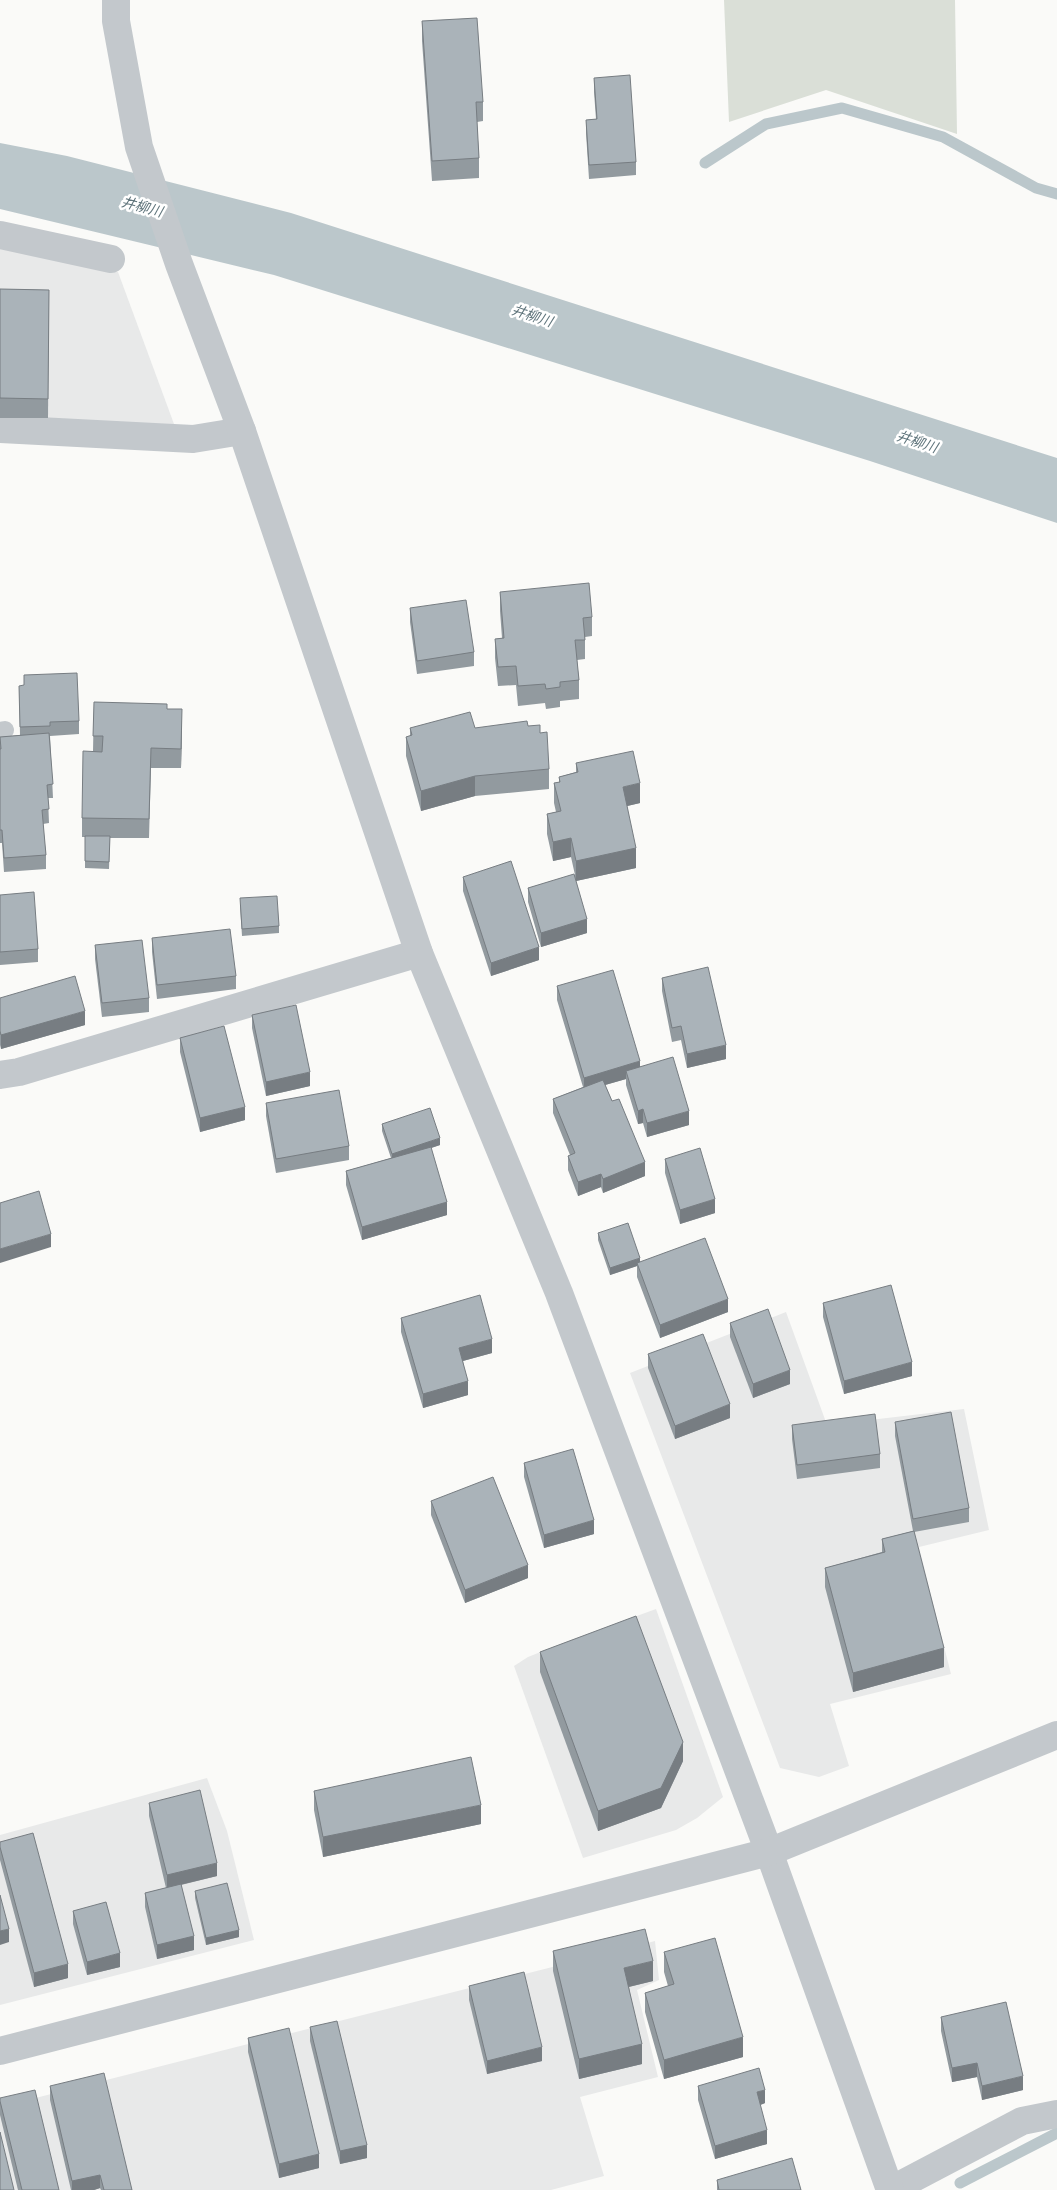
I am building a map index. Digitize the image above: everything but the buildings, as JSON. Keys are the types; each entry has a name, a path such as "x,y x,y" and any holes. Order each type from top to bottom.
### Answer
{"street":[{"path":"116,0 116,21 139,147 179,264 242,431 419,953 559,1293 768,1852 890,2190 1022,2121 1057,2114"},
{"path":"0,235 111,259"},
{"path":"0,429 193,439 242,431"},
{"path":"0,1075 28,1069 419,953"},
{"path":"0,2051 768,1852 1057,1735"}],"shaded area":[{"path":"724,0 955,0 957,134 826,90 729,122"},
{"path":"0,246 118,272 174,424 0,422"},
{"path":"786,1312 827,1425 964,1409 989,1530 919,1547 951,1674 830,1704 849,1766 819,1777 780,1768 630,1373"},
{"path":"656,1609 723,1797 697,1818 676,1830 583,1858 514,1666 528,1657"},
{"path":"207,1778 227,1831 254,1940 0,2005 0,1835"},
{"path":"655,1941 659,1980 637,1990 658,2077 580,2097 604,2176 551,2190 0,2190 0,2107"}],"water":[{"name":"井柳川","path":"0,143 67,156 291,213 1057,458 1057,523 870,461 274,275 0,209"}],"waterway":[{"path":"705,163 766,124 842,108 943,137 1036,188 1057,194"},
{"path":"960,2183 1057,2133"}]}
